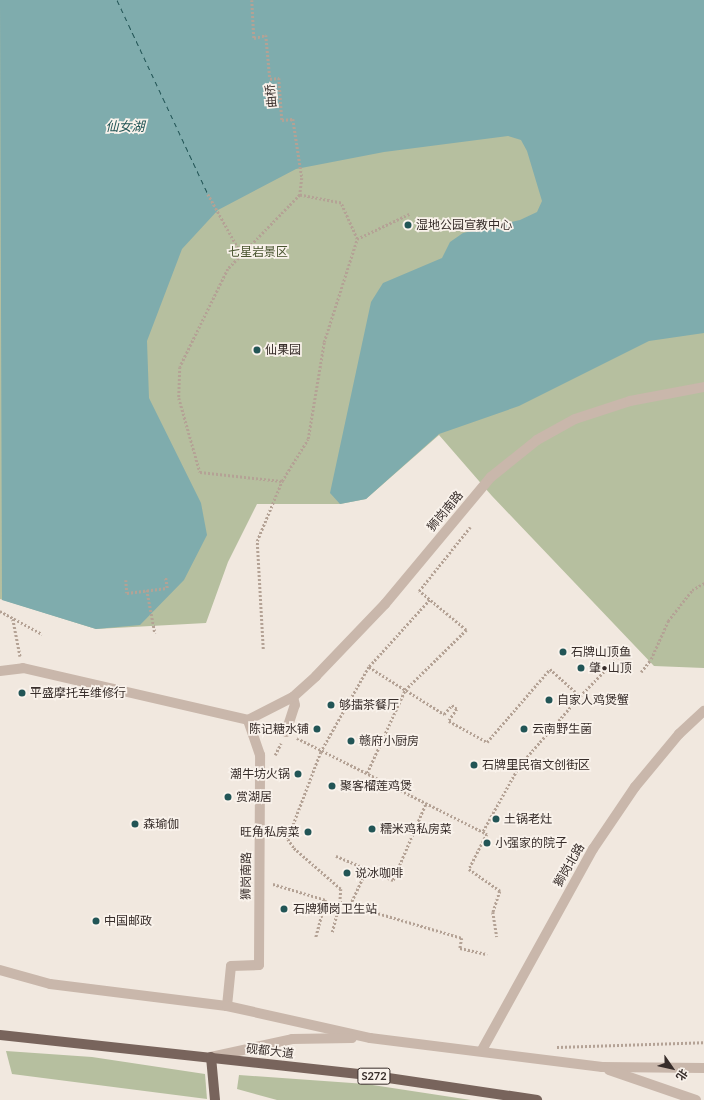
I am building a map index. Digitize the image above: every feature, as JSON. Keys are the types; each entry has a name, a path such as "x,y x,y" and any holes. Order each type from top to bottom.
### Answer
{"main road":[{"name":"砚都大道","path":"0,1035 211,1057 537,1100"},
{"path":"211,1057 215,1100"}],"street":[{"name":"狮岗南路","path":"227,1006 231,966 258,965 260,755 248,720 293,697 385,604 492,477 537,440 575,419 630,401 704,387"},
{"path":"0,671 23,668 248,720"},
{"path":"286,732 295,705 293,697"},
{"name":"獅岗北路","path":"482,1050 593,849 635,787 678,734 704,712"},
{"path":"0,970 50,984 227,1006 370,1038 482,1050 532,1059 602,1068 704,1068"},
{"path":"211,1057 292,1039 370,1038"},
{"path":"602,1068 696,1100"}],"path":[{"name":"曲桥","path":"252,0 254,38 266,35 270,79 278,78 282,120 293,119 302,178 300,195"},
{"path":"208,194 242,255"},
{"path":"263,649 257,541 282,481 308,439 324,342 357,239 341,203 300,195 228,269 180,367 179,398 200,472 282,481"},
{"path":"357,239 409,214"},
{"path":"126,580 128,593 167,588 165,576"},
{"path":"640,672 651,659 668,621 692,590 704,583"},
{"path":"147,590 155,634"},
{"path":"367,773 405,690 466,630 419,592"},
{"path":"332,932 340,902 341,889 294,848 288,839 321,752 369,667 430,600"},
{"path":"0,611 42,634"},
{"path":"13,619 23,668"},
{"path":"483,831 520,766 580,696 620,655"},
{"path":"369,667 444,714 452,705 457,709 449,721 487,742 550,669 580,696"},
{"path":"260,755 274,758 286,732 321,752 367,773 487,834 469,869 500,891 493,912 497,937"},
{"path":"336,856 366,870 393,880 426,803"},
{"path":"350,905 366,870"},
{"path":"259,880 326,900 316,938"},
{"path":"340,902 462,938 460,948 488,954"},
{"path":"532,1059 562,1044 704,1042"}],"green space":[{"name":"仙女湖","path":"0,0 704,0 704,668 654,666 492,496 439,435 366,499 340,504 257,504 228,562 206,623 96,629 0,599"},
{"path":"6,1051 92,1057 205,1074 207,1099 12,1074"},
{"path":"239,1075 366,1084 471,1100 277,1100 237,1089"}],"water":[{"name":"仙女湖","path":"0,0 704,0 704,333 649,341 519,406 439,434 366,499 340,504 330,493 371,302 383,283 442,258 450,242 463,233 520,220 537,212 542,201 527,151 521,140 508,136 384,152 296,169 218,210 182,249 147,341 149,398 201,503 207,535 184,580 140,625 96,629 2,600"}],"ferry route":[{"path":"117,0 208,194"}],"place":[{"name":"湿地公园宣教中心","path":"408,225"},
{"name":"仙果园","path":"257,350"},
{"name":"石牌山顶鱼","path":"563,652"},
{"name":"肇•山顶","path":"581,668"},
{"name":"平盛摩托车维修行","path":"22,693"},
{"name":"自家人鸡煲蟹","path":"549,700"},
{"name":"够擂茶餐厅","path":"331,705"},
{"name":"陈记糖水铺","path":"317,729"},
{"name":"云南野生菌","path":"524,729"},
{"name":"赣府小厨房","path":"351,741"},
{"name":"石牌里民宿文创街区","path":"474,765"},
{"name":"潮牛坊火锅","path":"298,774"},
{"name":"聚客榴莲鸡煲","path":"332,786"},
{"name":"赏湖居","path":"228,797"},
{"name":"土锅老灶","path":"496,819"},
{"name":"森瑜伽","path":"135,824"},
{"name":"糯米鸡私房菜","path":"372,829"},
{"name":"旺角私房菜","path":"308,832"},
{"name":"小强家的院子","path":"487,843"},
{"name":"说冰咖啡","path":"347,873"},
{"name":"石牌狮岗卫生站","path":"284,909"},
{"name":"中国邮政","path":"96,921"}],"park label":[{"name":"七星岩景区","path":"258,252"}]}
